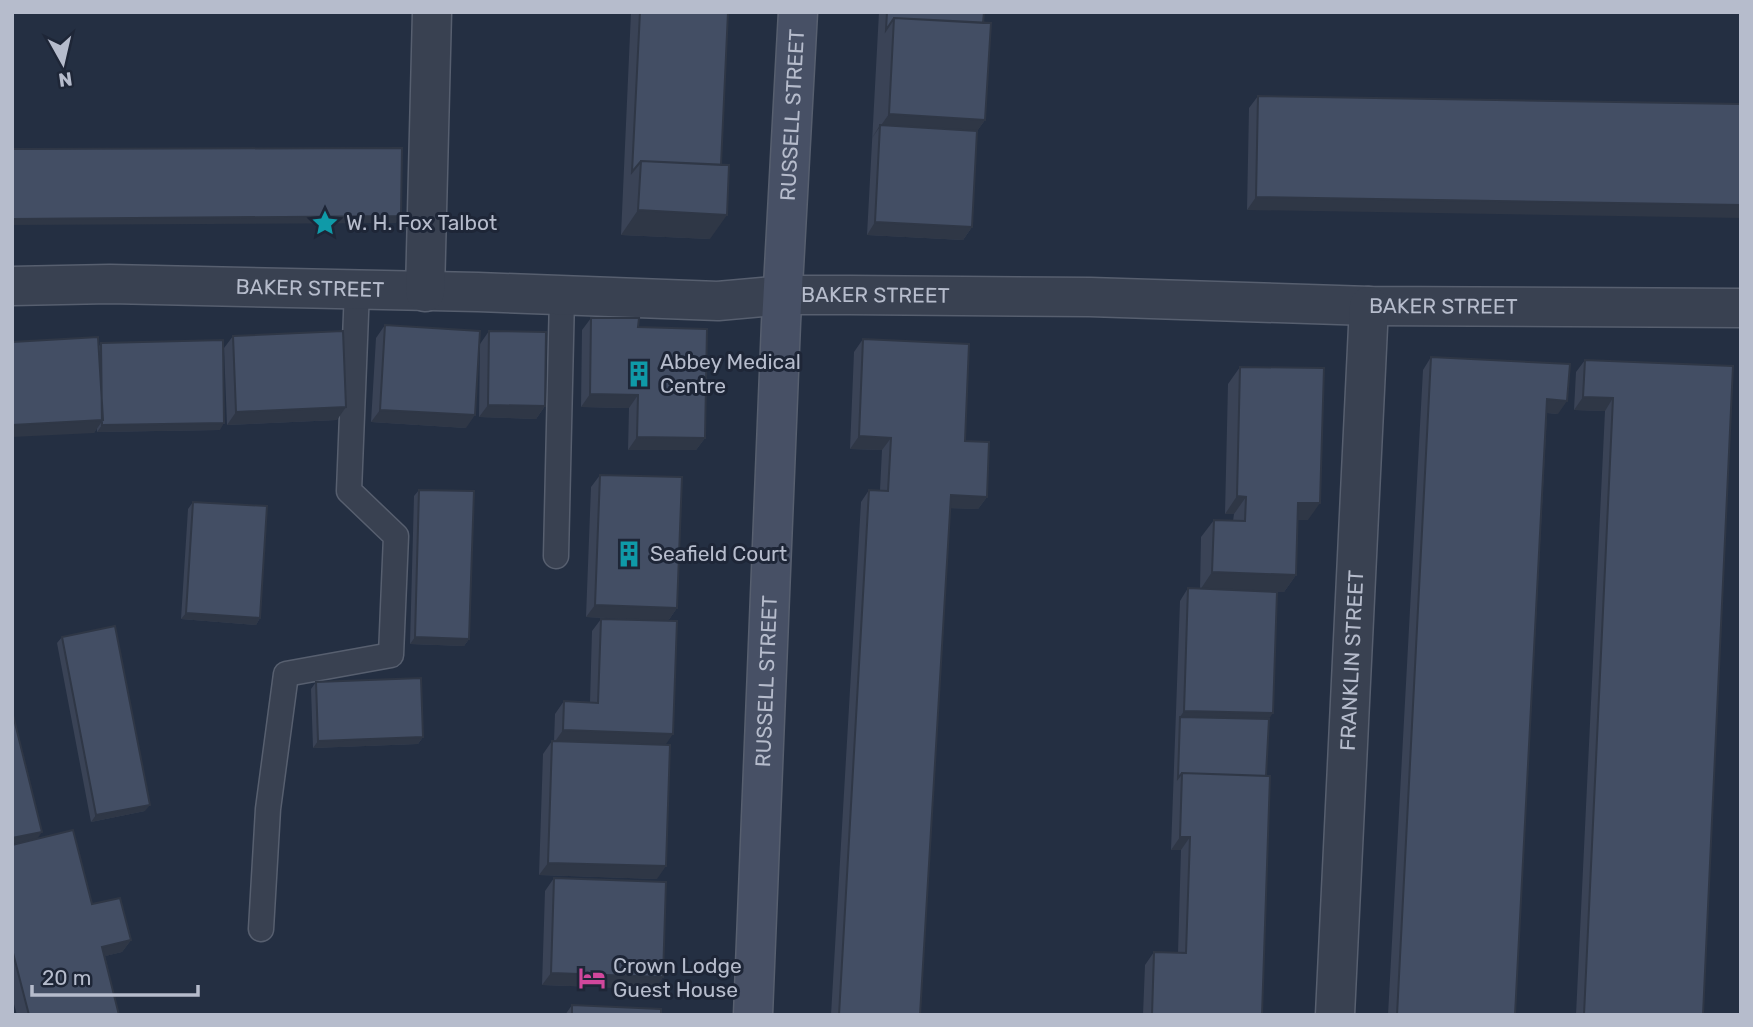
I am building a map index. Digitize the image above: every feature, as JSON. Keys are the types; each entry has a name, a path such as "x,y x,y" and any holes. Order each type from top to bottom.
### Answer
{"street":[{"path":"425,292 432,12"},
{"name":"RUSSELL STREET","path":"753,1015 798,12"},
{"name":"BAKER STREET","path":"12,286 110,284 357,289 718,301 784,295 1090,297 1369,306 1741,308"},
{"name":"FRANKLIN STREET","path":"1335,1015 1369,306"}],"lane":[{"path":"261,929 268,809 286,674 391,655 396,536 349,491 357,289"},
{"path":"556,556 562,296"}],"building":[{"path":"640,12 728,12 721,165 641,161 632,172"},
{"path":"887,12 984,12 983,23 894,18 886,30"},
{"path":"894,18 991,23 985,120 889,114"},
{"path":"1258,96 1741,104 1741,205 1256,197"},
{"path":"880,125 977,131 972,227 875,222"},
{"path":"402,148 401,216 12,219 12,149"},
{"path":"641,161 729,165 727,215 638,210"},
{"name":"Abbey Medical Centre","path":"591,318 639,318 638,327 707,329 705,438 637,437 638,395 590,394"},
{"path":"385,325 480,331 475,415 380,410"},
{"path":"343,331 346,407 236,412 233,336"},
{"path":"489,331 546,332 545,406 488,405"},
{"path":"98,337 103,420 12,425 12,342"},
{"path":"863,339 969,344 965,441 989,442 987,497 951,495 920,1015 839,1015 869,490 888,491 891,438 859,436"},
{"path":"223,340 224,423 102,425 101,343"},
{"path":"1431,357 1570,364 1567,401 1547,399 1515,1015 1397,1015"},
{"path":"1585,360 1733,366 1703,1015 1584,1015 1613,398 1583,397"},
{"path":"1240,367 1324,368 1320,503 1298,503 1296,575 1212,572 1214,520 1245,521 1246,497 1237,496"},
{"name":"Seafield Court","path":"600,475 682,477 677,608 595,605"},
{"path":"419,490 474,491 469,639 415,637"},
{"path":"193,502 267,506 260,618 186,613"},
{"path":"1188,588 1277,592 1273,713 1184,711"},
{"path":"601,619 677,621 673,734 563,730 564,701 598,703"},
{"path":"115,626 150,805 96,815 62,637"},
{"path":"421,678 423,737 318,741 316,682"},
{"path":"12,711 42,832 12,838"},
{"path":"1180,717 1269,719 1266,776 1182,773 1178,778"},
{"path":"552,741 670,745 666,866 548,863"},
{"path":"1182,773 1270,776 1262,1015 1152,1015 1154,952 1186,953 1190,837 1180,837"},
{"path":"73,830 92,904 120,898 131,940 102,947 119,1015 29,1015 12,949 12,845"},
{"path":"554,878 666,882 663,977 551,973"},
{"path":"572,1005 661,1009 661,1015 572,1015"}],"place":[{"name":"W. H. Fox Talbot","path":"325,223"},
{"name":"Abbey Medical Centre","path":"639,374"},
{"name":"Seafield Court","path":"629,554"},
{"name":"Crown Lodge Guest House","path":"592,978"}]}
